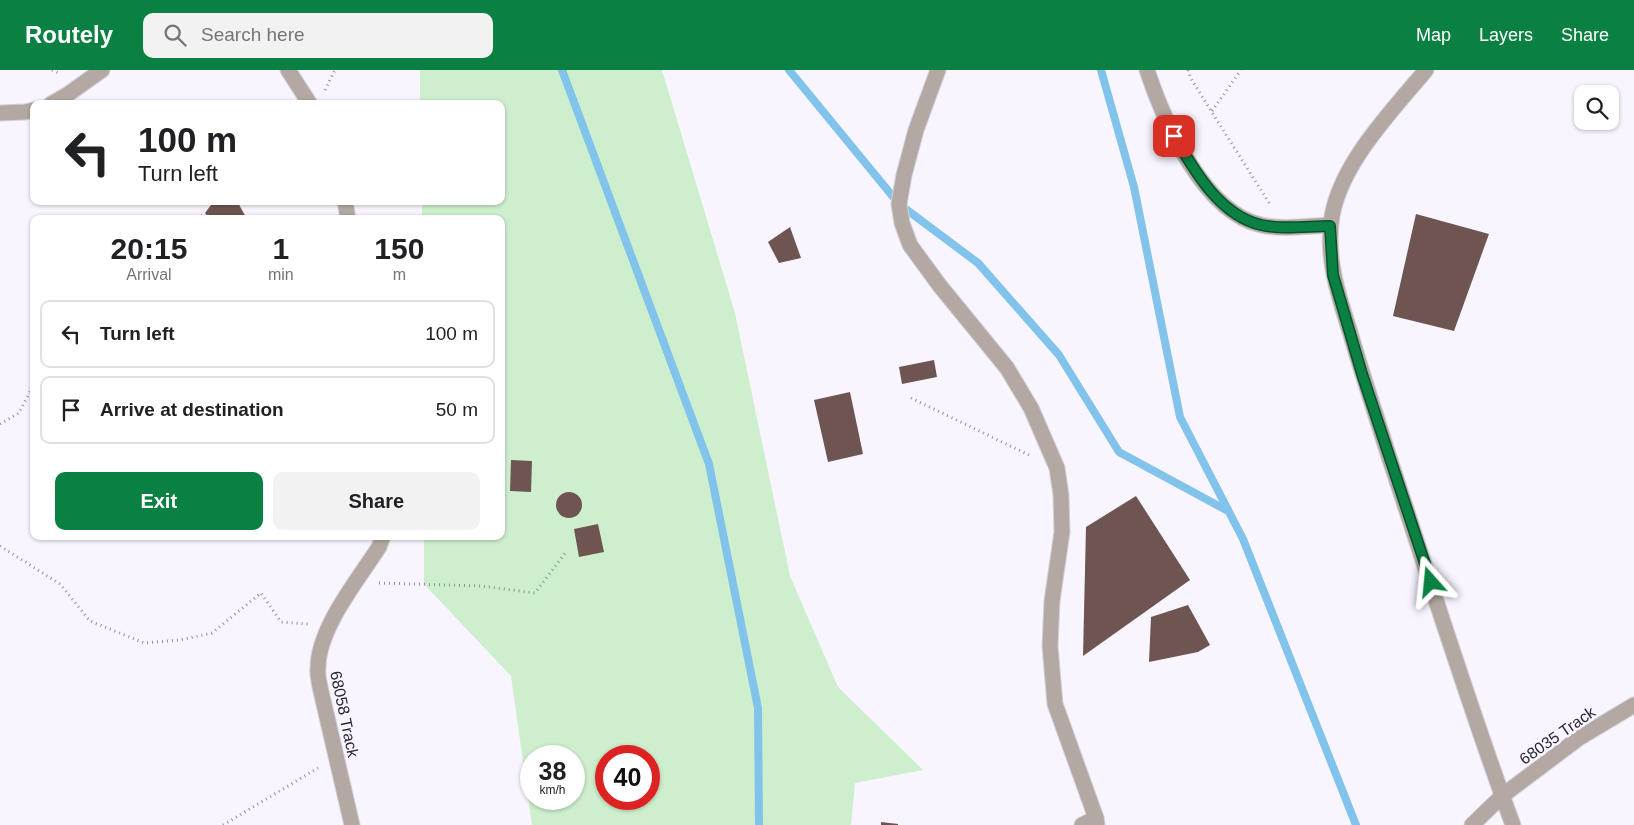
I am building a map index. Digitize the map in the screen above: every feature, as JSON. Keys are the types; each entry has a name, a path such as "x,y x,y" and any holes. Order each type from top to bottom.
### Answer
{"street":[{"path":"58,100 102,70"},
{"path":"288,70 316,100"},
{"path":"938,70 916,130 904,175 900,204 902,224 910,245 940,286 1007,368 1030,408 1057,468 1061,495 1062,532 1052,601 1050,646 1055,704 1096,822 1082,825"},
{"path":"1146,70 1174,136 1196,175 1215,196 1239,216 1262,225 1285,227 1330,226"},
{"path":"1426,70 1386,117 1354,163 1338,192 1330,226 1333,275 1359,365 1513,825"},
{"path":"0,113 30,111"},
{"name":"68058 Track","path":"352,825 320,687 318,668 320,650 329,626 382,540"},
{"name":"68035 Track","path":"1472,825 1502,796 1579,738 1634,705"}],"path":[{"path":"316,100 335,70"},
{"path":"1188,70 1191,79 1285,227"},
{"path":"1212,111 1241,70"},
{"path":"0,424 19,413 30,392"},
{"path":"911,398 1057,468"},
{"path":"0,546 60,584 90,620 144,643 180,640 212,633 261,593 281,622 329,626"},
{"path":"356,582 482,586 535,594 566,552"},
{"path":"223,825 336,757"}],"green space":[{"path":"420,70 662,70 735,313 790,576 838,687 923,770 855,783 851,825 532,825 530,810 585,810 585,745 521,745 511,676 424,584 424,540 505,540 505,215 422,215 422,205 505,205 505,100 420,100"}],"building":[{"path":"211,205 239,205 245,215 207,215 205,213"},
{"path":"1416,214 1489,234 1454,331 1393,316"},
{"path":"790,227 801,258 779,263 768,242"},
{"path":"934,360 937,377 902,384 899,367"},
{"path":"850,392 863,454 828,462 814,400"},
{"path":"511,460 532,461 531,492 510,491"},
{"path":"569,492 578,496 582,505 578,514 569,518 560,514 556,505 560,496"},
{"path":"1136,496 1190,580 1083,656 1086,527"},
{"path":"598,524 604,552 579,557 574,529"},
{"path":"1188,605 1210,645 1198,652 1149,662 1151,617"},
{"path":"881,822 898,824 898,825 881,825"}],"waterway":[{"path":"562,70 709,464 758,708 759,825"},
{"path":"789,70 899,204 978,263 1059,355 1119,452 1228,511"},
{"path":"1101,70 1134,187 1180,417 1243,539 1356,825"}],"route":[{"path":"1174,136 1196,175 1215,196 1239,216 1262,225 1275,227 1330,226 1333,275 1362,374 1431,582"}]}
